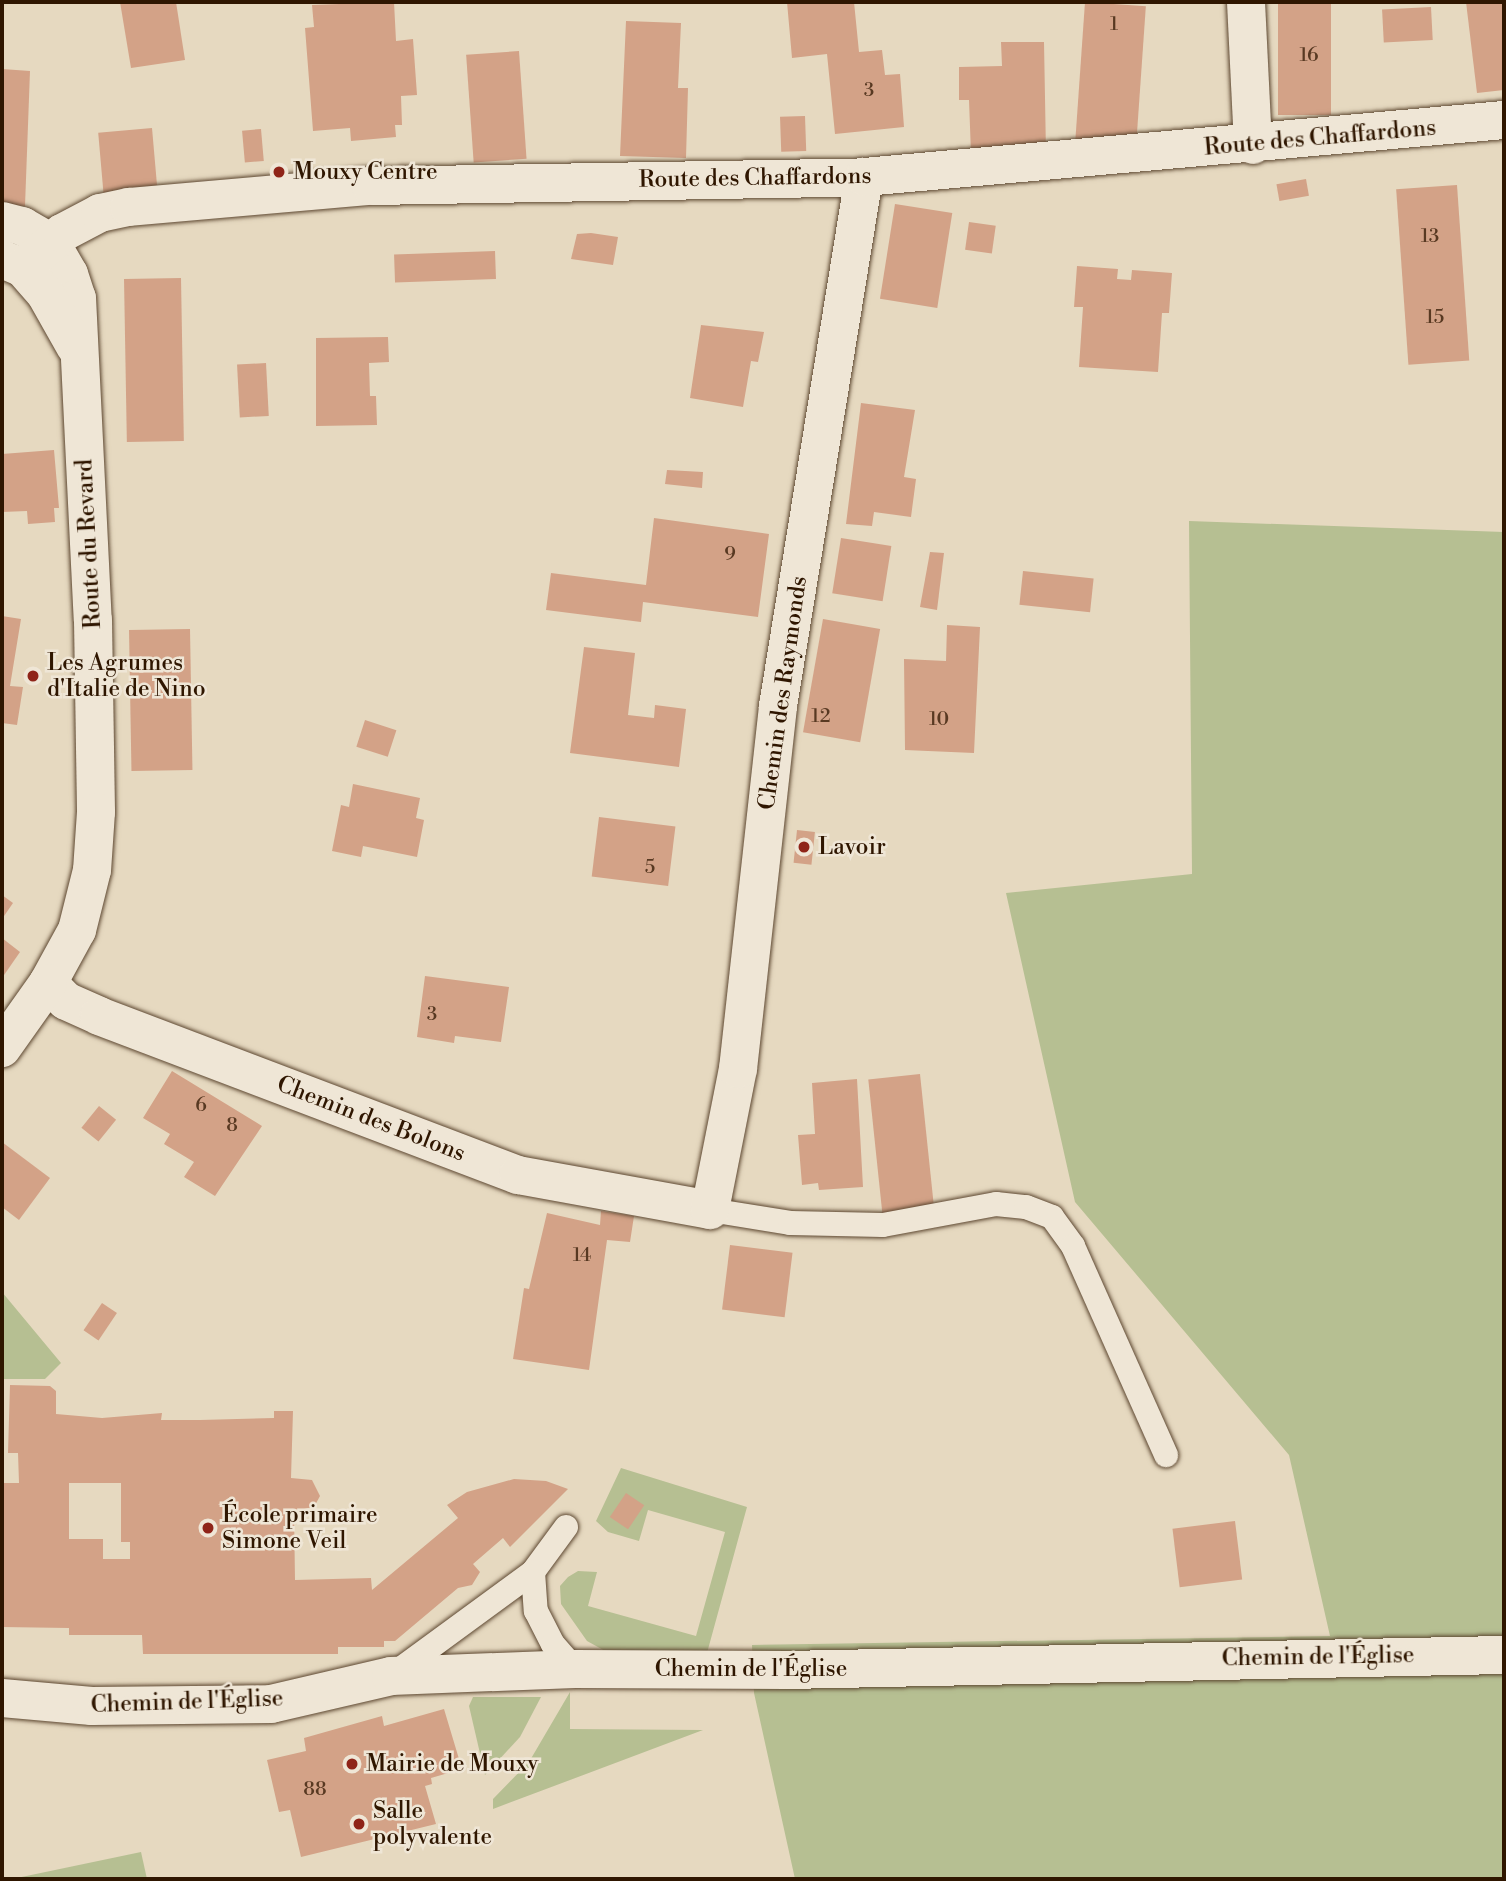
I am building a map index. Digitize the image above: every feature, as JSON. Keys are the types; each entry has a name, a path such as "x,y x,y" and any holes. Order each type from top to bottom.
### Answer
{"street":[{"path":"1246,10 1253,145"},
{"name":"Route des Chaffardons","path":"25,257 100,213 129,207 371,186 864,177 1253,145 1504,120"},
{"name":"Chemin des Raymonds","path":"710,1210 738,1069 778,706 864,177"},
{"path":"2,220 22,226 25,257"},
{"name":"Route du Revard","path":"2,1048 48,983 77,930 92,870 96,812 93,620 77,298 69,274 25,257"},
{"name":"Chemin des Bolons","path":"48,983 66,1001 99,1016 517,1175 710,1210"},
{"name":"Chemin de l'Église","path":"2,1698 92,1706 271,1704 391,1676 575,1669 787,1670 1504,1655"}],"lane":[{"path":"710,1210 790,1223 883,1225 996,1204 1026,1207 1052,1217 1073,1246 1166,1455"},
{"path":"391,1676 533,1572 566,1527"},
{"path":"533,1572 536,1611 553,1644 575,1669"}],"green space":[{"path":"1189,521 1504,532 1504,1879 795,1879 754,1693 752,1645 1330,1636 1289,1455 1075,1202 1006,893 1192,874"},
{"path":"2,1292 61,1363 45,1379 3,1379 2,1429"},
{"path":"621,1468 747,1507 707,1653 607,1652 587,1641 561,1604 560,1586 568,1577 578,1571 597,1572 588,1606 696,1636 725,1532 648,1510 639,1541 608,1532 596,1521"},
{"path":"570,1692 570,1729 703,1730 493,1809 493,1799 529,1762"},
{"path":"473,1697 541,1697 520,1737 485,1775 469,1706"},
{"path":"141,1852 147,1879 12,1879"}],"building":[{"path":"120,2 176,2 185,60 131,68"},
{"path":"394,2 396,41 413,39 417,95 401,96 402,125 395,125 396,137 351,141 350,128 313,131 305,28 314,27 312,5"},
{"path":"787,2 854,2 859,52 882,50 885,75 900,74 904,127 835,134 827,54 792,58"},
{"path":"1085,2 1146,6 1136,144 1075,140"},
{"path":"1278,2 1331,2 1331,115 1278,115"},
{"path":"1466,2 1504,2 1504,90 1477,93"},
{"path":"1431,7 1433,40 1384,43 1382,10"},
{"path":"626,21 681,23 678,88 688,88 686,158 620,156"},
{"path":"1001,42 1044,42 1046,153 971,154 969,100 959,100 959,67 1002,66"},
{"path":"519,51 527,159 474,162 466,55"},
{"path":"2,69 30,71 25,206 2,205"},
{"path":"805,116 806,151 781,152 780,117"},
{"path":"152,128 157,191 104,195 98,133"},
{"path":"261,129 264,161 245,163 242,131"},
{"path":"1306,179 1309,196 1279,201 1276,184"},
{"path":"1457,185 1469,361 1408,365 1396,189"},
{"path":"895,204 952,213 937,308 880,299"},
{"path":"969,222 996,226 992,253 965,250"},
{"path":"577,234 618,237 613,265 571,259"},
{"path":"495,251 496,279 395,283 394,255"},
{"path":"1077,266 1118,269 1117,279 1131,280 1132,270 1172,273 1169,313 1162,313 1158,372 1079,367 1083,307 1074,307"},
{"path":"181,278 184,441 127,442 124,279"},
{"path":"701,325 764,332 758,362 751,361 743,407 690,398"},
{"path":"388,337 389,362 369,363 370,396 376,396 377,425 316,426 316,338"},
{"path":"266,363 269,416 240,417 237,365"},
{"path":"861,403 915,410 904,477 916,479 911,517 874,512 872,526 846,524"},
{"path":"54,450 59,508 54,508 55,522 28,524 27,511 2,512 2,454"},
{"path":"667,470 703,472 702,488 665,484"},
{"path":"654,518 769,534 758,617 643,602 641,622 546,610 551,573 646,585"},
{"path":"841,538 891,546 883,601 832,593"},
{"path":"930,552 944,553 937,610 920,607"},
{"path":"1023,571 1094,578 1090,612 1019,605"},
{"path":"2,616 21,619 10,686 23,687 17,725 2,723"},
{"path":"823,619 880,629 860,742 803,732"},
{"path":"947,625 980,627 974,753 905,750 904,659 946,661"},
{"path":"190,629 192,770 131,771 129,630"},
{"path":"584,647 635,653 628,715 654,718 655,705 686,709 679,767 570,753"},
{"path":"365,720 396,730 388,757 356,747"},
{"path":"353,784 420,798 416,818 424,820 417,857 363,846 361,857 332,851 341,805 349,807"},
{"path":"599,817 675,826 668,886 592,877"},
{"name":"Lavoir","path":"797,830 815,832 811,865 794,863"},
{"path":"2,895 13,903 2,919"},
{"path":"2,938 20,952 2,978"},
{"path":"425,976 509,987 501,1042 455,1036 454,1043 417,1037"},
{"path":"172,1071 262,1126 215,1196 184,1177 194,1162 164,1144 170,1134 143,1118"},
{"path":"920,1074 934,1208 882,1214 868,1079"},
{"path":"857,1079 863,1187 819,1190 818,1183 802,1185 798,1135 815,1134 812,1083"},
{"path":"99,1106 116,1120 98,1142 81,1128"},
{"path":"2,1142 50,1178 19,1220 2,1207"},
{"path":"601,1211 634,1216 630,1242 607,1240 589,1370 513,1359 524,1288 529,1289 547,1213 600,1225"},
{"path":"730,1245 793,1253 785,1317 722,1310"},
{"path":"102,1303 117,1313 98,1340 84,1330"},
{"name":"École primaire Simone Veil","path":"10,1385 50,1386 56,1391 56,1414 102,1418 162,1413 161,1420 200,1420 274,1418 274,1411 293,1411 291,1478 312,1480 320,1496 314,1507 294,1511 295,1580 371,1578 372,1590 458,1518 447,1505 467,1492 514,1479 546,1481 568,1489 510,1547 503,1538 473,1564 480,1572 472,1585 458,1588 395,1641 384,1641 384,1647 338,1647 338,1654 143,1654 142,1635 69,1635 69,1628 2,1627 2,1483 19,1483 18,1453 8,1453","holes":["69,1483 121,1483 121,1542 130,1542 130,1559 103,1559 103,1539 69,1539"]},
{"path":"626,1493 644,1505 628,1529 610,1517"},
{"path":"1235,1521 1242,1580 1180,1587 1172,1529"},
{"name":"Mairie de Mouxy","path":"444,1709 462,1769 431,1778 432,1784 425,1786 436,1824 301,1857 290,1810 279,1812 267,1760 306,1751 304,1738 382,1716 384,1726"}],"place":[{"name":"Mouxy Centre","path":"279,172"},
{"name":"Les Agrumes d'Italie de Nino","path":"33,676"},
{"name":"Lavoir","path":"804,847"},
{"name":"École primaire Simone Veil","path":"208,1528"},
{"name":"Mairie de Mouxy","path":"352,1764"},
{"name":"Salle polyvalente","path":"359,1824"}]}
